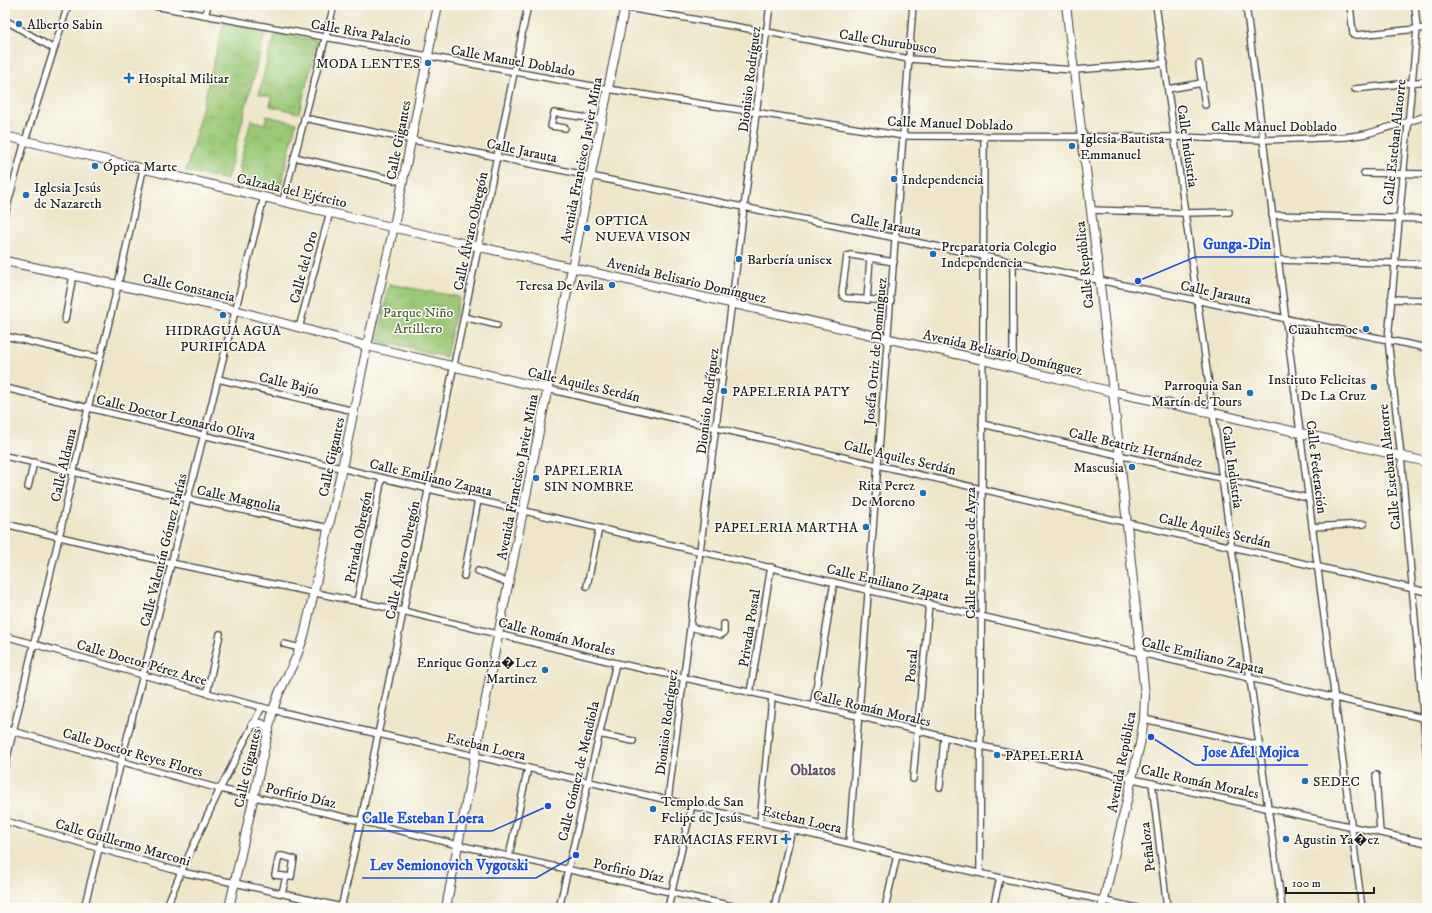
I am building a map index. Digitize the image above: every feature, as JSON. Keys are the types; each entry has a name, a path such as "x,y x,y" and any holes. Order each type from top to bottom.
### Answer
{"main road":[{"name":"Calle Gigantes","path":"229,908 273,710 304,636 329,528 394,226 438,5"},
{"name":"Calle República","path":"1066,5 1113,392 1127,523"},
{"name":"Avenida Francisco Javier Mina","path":"446,908 498,634 625,6"},
{"name":"Calzada del Ejército","path":"5,136 143,170 573,268"},
{"name":"Calle Constancia","path":"5,261 236,310 367,346"},
{"name":"Avenida Belisario Domínguez","path":"573,268 983,360 1113,392 1300,432 1427,462"},
{"name":"Calle Aquiles Serdán","path":"367,346 548,389"},
{"name":"Avenida República","path":"1103,904 1133,779 1144,719 1145,695 1142,653 1127,523"},
{"path":"253,724 262,724 269,730"}],"street":[{"path":"5,214 25,141 68,5"},
{"name":"Calle Riva Palacio","path":"149,5 428,56"},
{"path":"205,15 208,5"},
{"path":"283,201 334,5"},
{"name":"Calle Álvaro Obregón","path":"342,908 528,5"},
{"name":"Calle Churubusco","path":"611,5 625,6 910,59 1074,70 1165,63"},
{"name":"Dionisio Rodríguez","path":"668,800 770,5"},
{"name":"Joséfa Ortiz de Domínguez","path":"849,843 913,5"},
{"name":"Calle Industria","path":"1156,5 1282,908"},
{"name":"Calle Federación","path":"1246,5 1308,498 1362,908"},
{"path":"1350,5 1353,34 1357,35 1427,28"},
{"name":"Calle Esteban Alatorre","path":"1415,5 1417,29 1398,218 1388,339 1401,456 1425,719 1427,759"},
{"path":"5,20 54,49"},
{"name":"Calle Manuel Doblado","path":"428,56 608,89 904,136 1175,137 1263,140 1357,136 1427,116"},
{"path":"1200,64 1205,105"},
{"path":"1355,89 1427,81"},
{"path":"1168,89 1202,83"},
{"path":"565,128 551,126 554,113 602,120"},
{"name":"Calle Jarauta","path":"304,118 1014,262 1427,348"},
{"name":"Calle Francisco de Ayza","path":"980,873 984,137"},
{"path":"294,157 403,182"},
{"name":"Calle Aldama","path":"5,766 118,285 143,170"},
{"path":"1364,173 1427,174"},
{"name":"Calle Valentín Gómez Farías","path":"84,908 264,197"},
{"path":"1091,210 1185,213 1229,212"},
{"name":"Calle del Oro","path":"300,328 330,212"},
{"path":"1272,215 1427,219"},
{"path":"891,301 845,298 843,296 847,256 851,255 894,262"},
{"path":"867,300 870,258"},
{"path":"1278,260 1427,264"},
{"path":"1013,368 1014,262"},
{"path":"65,320 73,275"},
{"path":"1391,299 1427,300"},
{"path":"464,317 497,325"},
{"path":"5,336 100,358"},
{"path":"707,375 723,377"},
{"name":"Calle Bajío","path":"218,379 354,411"},
{"name":"Calle Doctor Leonardo Oliva","path":"5,388 342,468"},
{"name":"Calle Aquiles Serdán","path":"548,389 1427,592"},
{"name":"Calle Beatriz Hernández","path":"982,424 1308,498"},
{"name":"Calle Magnolia","path":"5,456 188,499 329,528"},
{"path":"28,487 34,462"},
{"name":"Calle Emiliano Zapata","path":"342,468 1425,719"},
{"name":"Privada Obregón","path":"357,601 382,478"},
{"path":"464,576 478,500"},
{"name":"Calle Román Morales","path":"5,524 171,563 403,611 616,663 858,716 981,746 1427,843"},
{"path":"1312,527 1364,524"},
{"path":"587,586 599,528"},
{"name":"Privada Postal","path":"750,693 771,567"},
{"path":"478,571 509,583"},
{"path":"813,707 834,582"},
{"name":"Postal","path":"913,779 929,603"},
{"path":"690,627 721,635 724,633 724,624"},
{"path":"208,693 220,634"},
{"name":"Calle Doctor Pérez Arce","path":"5,636 143,676 273,710"},
{"path":"284,644 300,648"},
{"name":"Calle Gómez de Mendiola","path":"559,908 587,782 616,663"},
{"path":"760,822 772,698"},
{"path":"166,908 181,872 220,789 262,707"},
{"name":"Esteban Loera","path":"273,710 692,805 897,855 980,873 1103,904 1137,908"},
{"path":"1144,719 1259,745"},
{"name":"Calle Doctor Reyes Flores","path":"5,730 254,797"},
{"path":"599,734 632,741"},
{"path":"940,787 944,737"},
{"path":"509,856 528,768"},
{"path":"1376,775 1380,833"},
{"name":"Peñaloza","path":"1152,783 1167,908"},
{"name":"Porfirio Díaz","path":"254,797 458,845 741,908"},
{"path":"668,908 692,805"},
{"name":"Calle Guillermo Marconi","path":"5,821 181,872 282,893 342,908"},
{"path":"774,908 792,829"},
{"path":"885,908 897,855"},
{"path":"282,893 286,877"},
{"path":"993,908 1000,878"}],"green space":[{"path":"224,23 266,29 227,180 186,171"},
{"path":"276,32 318,41 299,113 270,106 272,97 259,94 271,45 273,45"},
{"path":"267,116 296,123 280,189 277,191 238,183 241,169 239,168 251,120 265,124"},
{"name":"Parque Niño Artillero","path":"389,284 459,297 446,357 378,341"}],"place":[{"name":"Alberto Sabin","path":"19,24"},
{"name":"MODA LENTES","path":"428,63"},
{"name":"Hospital Militar","path":"129,78"},
{"name":"Iglesia Bautista Emmanuel","path":"1072,146"},
{"name":"Óptica Marte","path":"95,166"},
{"name":"Independencia","path":"894,179"},
{"name":"Iglesia Jesús de Nazareth","path":"26,195"},
{"name":"OPTICA NUEVA VISON","path":"587,228"},
{"name":"Preparatoria Colegio Independencia","path":"933,254"},
{"name":"Barbería unisex","path":"739,259"},
{"name":"Gunga-Din","path":"1138,281"},
{"name":"Teresa De Avila","path":"612,285"},
{"name":"HIDRAGUA AGUA PURIFICADA","path":"223,315"},
{"name":"Cuauhtemoc","path":"1366,329"},
{"name":"Instituto Felicitas De La Cruz","path":"1374,387"},
{"name":"PAPELERIA PATY","path":"724,391"},
{"name":"Parroquia San Martín de Tours","path":"1250,393"},
{"name":"Mascusia","path":"1132,467"},
{"name":"PAPELERIA SIN NOMBRE","path":"536,478"},
{"name":"Rita Perez De Moreno","path":"923,493"},
{"name":"PAPELERIA MARTHA","path":"866,527"},
{"name":"Enrique Gonza�Lez Martinez","path":"545,670"},
{"name":"Jose Afel Mojica","path":"1151,737"},
{"name":"PAPELERIA","path":"997,755"},
{"name":"SEDEC","path":"1305,781"},
{"name":"Calle Esteban Loera","path":"548,806"},
{"name":"Templo de San Felipe de Jesús","path":"653,809"},
{"name":"FARMACIAS FERVI","path":"786,839"},
{"name":"Agustin Ya�ez","path":"1286,839"},
{"name":"Lev Semionovich Vygotski","path":"576,855"}],"district":[{"name":"Oblatos","path":"813,770"}]}
